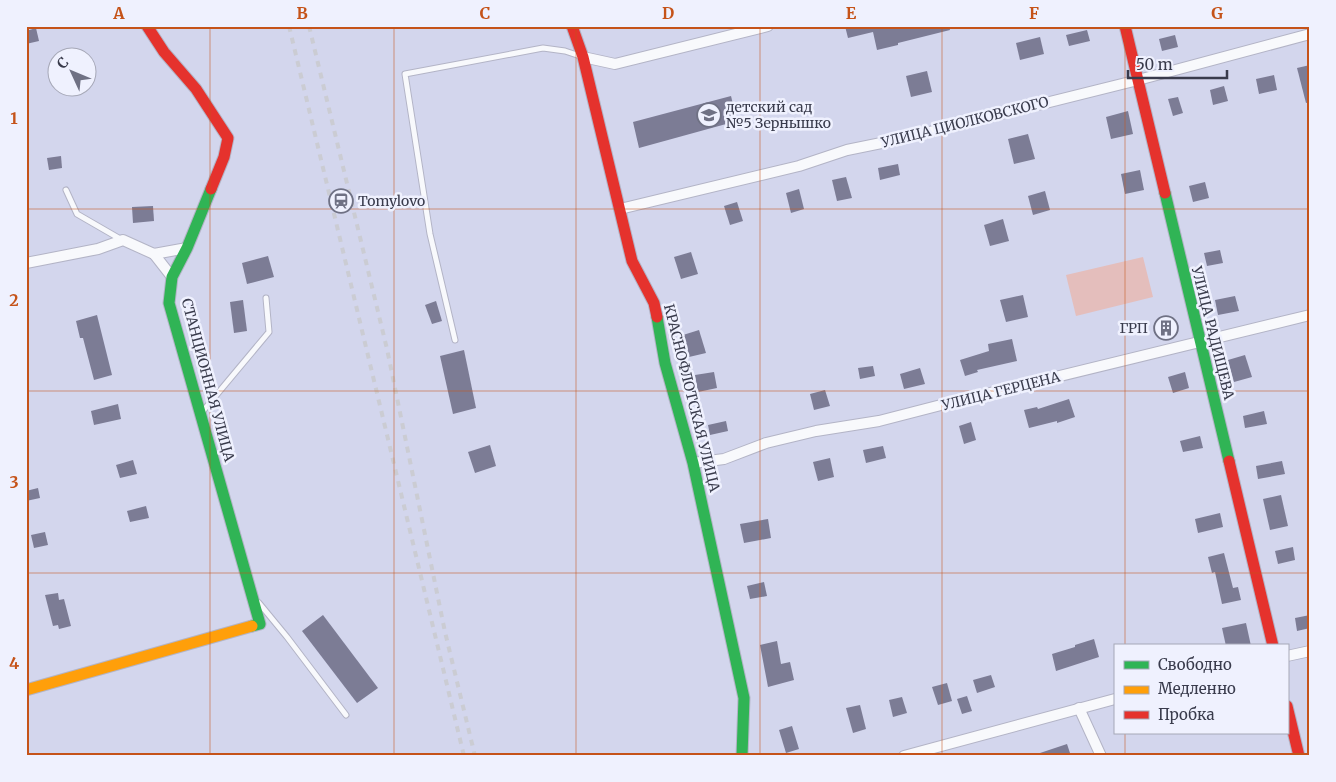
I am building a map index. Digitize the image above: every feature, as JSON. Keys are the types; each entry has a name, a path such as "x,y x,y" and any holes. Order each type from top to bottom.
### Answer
{"street":[{"name":"СТАНЦИОННАЯ УЛИЦА","path":"26,690 260,624 169,303 172,277 187,248 224,157 228,138 196,89 164,52 147,26"},
{"name":"КРАСНОФЛОТСКАЯ УЛИЦА","path":"572,26 583,57 632,261 654,303 666,363 693,463 744,698 742,756"},
{"path":"583,57 614,64 768,26"},
{"name":"УЛИЦА РАДИЩЕВА","path":"1125,26 1273,644"},
{"name":"УЛИЦА ЦИОЛКОВСКОГО","path":"620,209 799,166 847,150 901,139 1138,80 1310,34"},
{"path":"26,263 98,249 123,240 154,254 172,277"},
{"path":"154,254 187,248"},
{"name":"УЛИЦА ГЕРЦЕНА","path":"693,463 724,459 766,443 816,430 879,421 1310,315"},
{"path":"1288,656 1310,651"},
{"path":"904,756 1114,699"},
{"path":"1079,708 1101,756"},
{"path":"1288,710 1299,756"}],"lane":[{"path":"455,340 430,234 405,74 543,48 564,51 583,57"},
{"path":"66,190 77,214 123,240"},
{"path":"201,414 269,332 266,298"},
{"path":"252,593 288,637 346,715"}],"shaded area":[{"path":"1143,257 1153,297 1076,316 1066,275"}],"building":[{"path":"845,26 949,26 950,30 877,50 873,32 848,38"},
{"path":"36,28 39,41 26,44 26,31"},
{"path":"1087,30 1090,41 1069,46 1066,35"},
{"path":"1175,35 1178,47 1162,51 1159,39"},
{"path":"1040,37 1044,54 1020,60 1016,43"},
{"path":"1310,65 1310,102 1306,103 1297,68"},
{"path":"927,71 932,92 911,97 906,76"},
{"path":"1274,75 1277,90 1259,94 1256,79"},
{"path":"1224,86 1228,101 1213,105 1210,90"},
{"path":"731,96 737,121 639,148 633,122"},
{"path":"1178,97 1183,113 1173,116 1168,99"},
{"path":"1128,111 1133,134 1111,139 1106,117"},
{"path":"1028,134 1035,159 1014,164 1008,139"},
{"path":"61,156 62,168 49,170 47,158"},
{"path":"898,164 900,175 880,180 878,168"},
{"path":"1140,170 1144,190 1125,194 1121,174"},
{"path":"846,177 852,198 837,201 832,180"},
{"path":"1205,182 1209,198 1193,202 1189,186"},
{"path":"799,189 804,209 791,213 786,193"},
{"path":"1045,191 1050,210 1033,215 1028,196"},
{"path":"737,202 743,221 730,225 724,206"},
{"path":"153,206 154,221 133,223 132,207"},
{"path":"1003,219 1009,241 990,246 984,225"},
{"path":"1220,250 1223,263 1207,266 1204,253"},
{"path":"691,252 698,274 681,279 674,257"},
{"path":"268,256 274,277 247,284 242,263"},
{"path":"1023,295 1028,317 1006,322 1000,300"},
{"path":"1235,296 1239,311 1218,315 1215,300"},
{"path":"243,300 247,331 234,333 230,302"},
{"path":"436,301 442,321 432,324 425,305"},
{"path":"97,315 112,375 94,380 83,338 80,338 76,321"},
{"name":"ГРП","path":"1172,319 1175,334 1160,337 1157,322"},
{"path":"699,330 706,353 689,357 683,335"},
{"path":"1012,339 1017,361 977,370 978,372 965,376 960,360 989,351 988,344"},
{"path":"464,350 476,408 453,414 440,356"},
{"path":"1245,355 1252,377 1234,382 1228,360"},
{"path":"873,366 875,376 860,379 858,368"},
{"path":"920,368 925,384 904,389 900,374"},
{"path":"714,372 717,388 698,392 695,375"},
{"path":"1185,372 1189,388 1173,393 1168,377"},
{"path":"825,390 830,406 814,410 810,394"},
{"path":"1069,399 1075,417 1057,423 1057,421 1029,428 1024,410 1037,407 1038,409"},
{"path":"118,404 121,419 94,425 91,411"},
{"path":"1264,411 1267,424 1245,428 1243,416"},
{"path":"726,421 728,431 710,435 708,425"},
{"path":"971,422 976,440 964,444 959,426"},
{"path":"1200,436 1203,448 1183,452 1180,441"},
{"path":"490,445 496,466 475,473 468,452"},
{"path":"883,446 886,458 866,463 863,450"},
{"path":"830,458 834,477 818,481 813,462"},
{"path":"133,460 137,474 120,478 116,465"},
{"path":"1282,461 1285,474 1258,479 1256,466"},
{"path":"38,488 40,498 26,501 26,491"},
{"path":"1281,495 1288,526 1270,530 1263,499"},
{"path":"146,506 149,518 130,522 127,511"},
{"path":"1220,513 1223,527 1198,533 1195,519"},
{"path":"768,519 771,538 744,543 740,524"},
{"path":"45,532 48,545 34,548 31,535"},
{"path":"1293,547 1295,560 1278,564 1275,551"},
{"path":"1224,553 1233,588 1238,587 1241,600 1222,604 1215,572 1212,573 1208,557"},
{"path":"764,582 767,596 750,599 747,586"},
{"path":"58,593 59,600 64,599 71,626 59,629 58,625 53,626 45,595"},
{"path":"323,615 378,688 357,703 302,631"},
{"path":"1310,615 1310,628 1297,631 1295,618"},
{"path":"1246,623 1251,644 1226,644 1222,628"},
{"path":"1094,639 1099,657 1056,671 1052,654"},
{"path":"777,641 781,664 790,662 794,680 768,687 760,645"},
{"path":"991,675 995,687 977,693 973,680"},
{"path":"947,683 952,701 938,705 932,687"},
{"path":"967,696 972,711 962,714 957,699"},
{"path":"902,697 907,713 893,717 889,700"},
{"path":"860,705 866,729 853,733 846,708"},
{"path":"792,726 799,749 786,753 779,730"},
{"path":"1067,744 1071,756 1038,756 1037,754"}],"railway":[{"path":"289,26 464,756"},
{"path":"309,26 387,349 445,632 475,756"}],"traffic: fast":[{"path":"211,189 187,248 172,277 169,303 260,624 252,626"},
{"path":"1165,193 1229,461"},
{"path":"657,317 665,363 693,463 744,698 742,756"}],"traffic: slow":[{"path":"26,690 252,626"}],"traffic: jam":[{"path":"147,26 164,52 196,89 228,138 224,157 211,189"},
{"path":"572,26 583,57 632,261 654,303 657,317"},
{"path":"1125,26 1165,193"},
{"path":"1229,461 1273,644"},
{"path":"1288,710 1299,756"}],"place":[{"name":"детский сад №5 Зернышко","path":"709,115"},
{"name":"Tomylovo","path":"341,201"},
{"name":"ГРП","path":"1166,328"}]}
